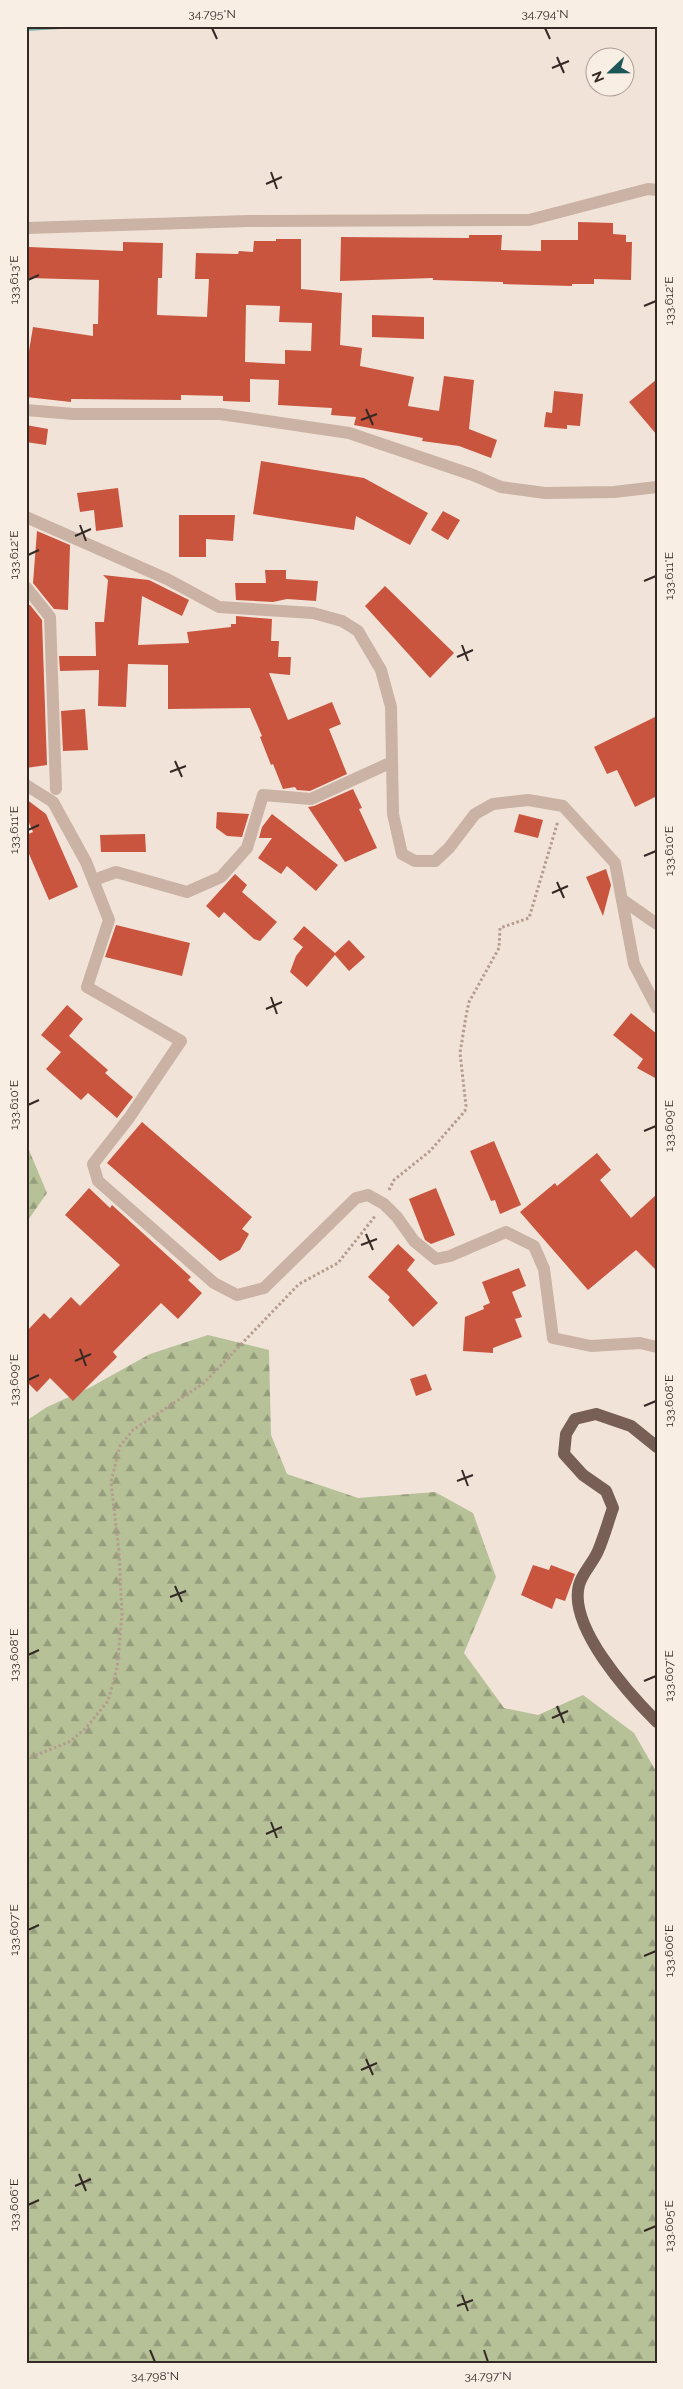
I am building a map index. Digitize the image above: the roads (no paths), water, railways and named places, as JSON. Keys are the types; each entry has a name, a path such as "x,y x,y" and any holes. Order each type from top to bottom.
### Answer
{"main road":[{"path":"657,1447 630,1426 596,1414 576,1420 566,1434 564,1454 583,1475 606,1492 613,1508 598,1552 579,1584 578,1601 582,1617 592,1639 610,1666 636,1700 657,1722"}],"street":[{"path":"26,228 248,221 529,220 648,190 657,190"},
{"path":"26,410 73,414 220,414 349,433 473,475 500,487 545,493 614,492 657,487"},
{"path":"26,522 26,517 167,579 219,606 313,613 342,621 358,631 381,670 391,707 393,814 402,854 415,861 435,861 449,848 475,814 493,804 528,800 563,806 615,863 624,901 634,964 657,1008"},
{"path":"26,587 50,617 56,789"},
{"path":"94,880 116,872 187,892 221,877 247,848 263,795 310,799 392,762"},
{"path":"26,785 53,802 94,880 108,920 86,986 181,1041 129,1118 93,1164 98,1181 214,1283 237,1295 264,1288 356,1198 368,1195 384,1204 397,1216 414,1241 436,1259 450,1256 506,1232 534,1246 544,1269 553,1338 591,1346 640,1343 657,1347"},
{"path":"624,901 657,924"}],"water":[{"path":"26,26 113,26 26,31"}]}
